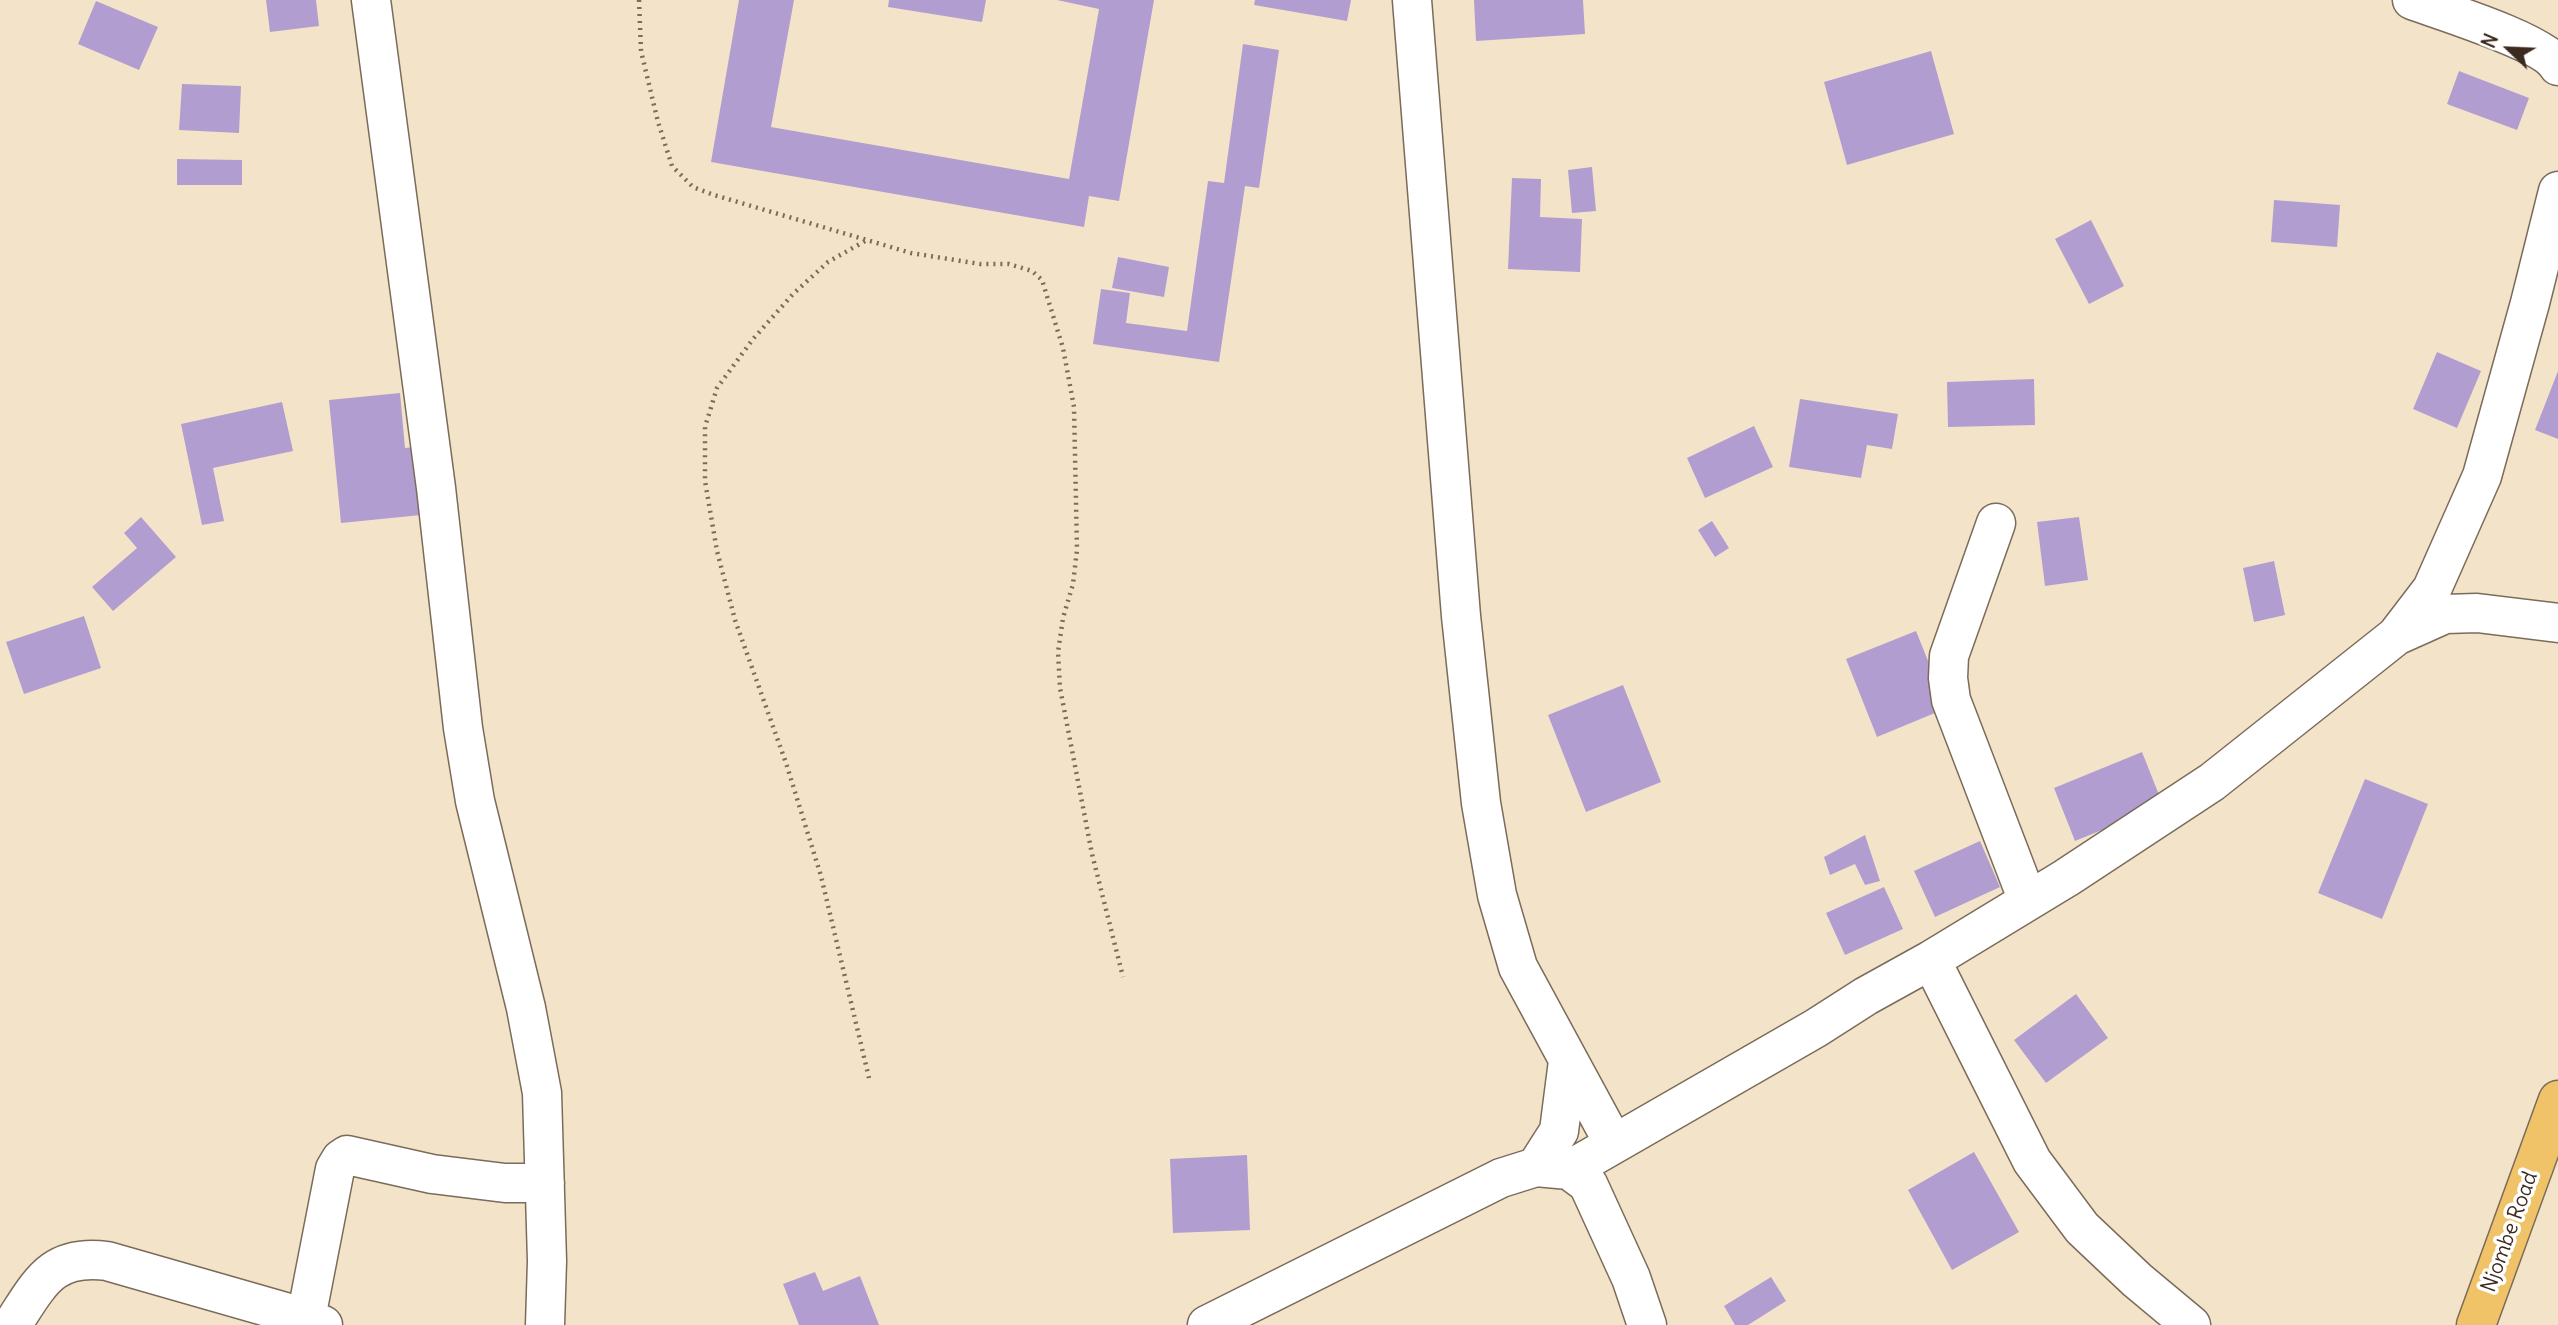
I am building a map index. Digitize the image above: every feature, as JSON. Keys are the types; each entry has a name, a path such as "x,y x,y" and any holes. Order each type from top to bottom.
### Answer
{"highway":[{"name":"Njombe Road","path":"2476,1325 2558,1101"}],"street":[{"path":"371,0 436,488 463,728 475,802 526,1008 542,1093 545,1325"},
{"path":"1412,0 1459,602 1482,803 1497,895 1518,967 1614,1144"},
{"path":"2412,0 2530,44 2558,66"},
{"path":"1207,1325 1501,1178 1553,1169 1614,1144 1931,960 2212,782 2396,636 2432,589 2482,476 2558,191"},
{"path":"1996,523 1949,656 1948,677 1951,700 2028,901"},
{"path":"2396,636 2445,614 2477,613 2558,623"},
{"path":"1931,960 2032,1161 2082,1228 2137,1280 2191,1325"},
{"path":"1553,1169 1568,1061"},
{"path":"12,1325 51,1271 67,1262 86,1258 107,1261 314,1321 335,1169 346,1155 432,1174 505,1183 545,1183"},
{"path":"1553,1169 1588,1184 1631,1278 1647,1325"}],"path":[{"path":"639,0 641,51 658,122 672,166 693,187 911,253 980,264 1009,264 1032,271 1042,280 1063,348 1074,407 1077,550 1073,584 1063,618 1058,652 1060,688 1092,854 1124,977"},
{"path":"866,240 828,262 793,294 753,339 717,388 705,427 705,481 735,620 786,763 821,876 869,1078"}],"building":[{"path":"266,0 316,0 319,26 270,32"},
{"path":"739,0 794,0 771,127 1069,179 1099,9 1057,0 1154,0 1119,201 1089,196 1084,227 711,162"},
{"path":"889,0 986,0 982,22 888,7"},
{"path":"1255,0 1351,0 1347,21 1254,5"},
{"path":"1474,0 1583,0 1585,34 1476,41"},
{"path":"96,1 158,27 139,70 78,44"},
{"path":"1243,44 1279,50 1259,188 1245,186 1219,362 1093,344 1101,289 1130,293 1126,323 1187,331 1208,181 1224,183"},
{"path":"1931,51 1954,134 1847,165 1824,82"},
{"path":"2459,71 2529,98 2517,130 2447,104"},
{"path":"182,84 241,86 239,133 179,130"},
{"path":"177,159 242,160 242,185 177,185"},
{"path":"1592,167 1596,211 1572,213 1568,170"},
{"path":"1512,178 1541,179 1540,217 1582,219 1580,272 1508,269"},
{"path":"2274,200 2340,205 2337,247 2271,242"},
{"path":"2091,220 2124,286 2089,304 2055,239"},
{"path":"1118,257 1169,267 1164,297 1112,288"},
{"path":"2437,352 2481,371 2457,428 2413,409"},
{"path":"2558,371 2558,439 2535,430"},
{"path":"2034,379 2035,425 1948,427 1947,382"},
{"path":"400,393 405,448 424,446 431,514 341,523 329,400"},
{"path":"1800,399 1898,414 1892,449 1867,445 1861,478 1789,467"},
{"path":"282,402 293,451 213,468 224,521 202,525 181,424"},
{"path":"1754,426 1773,467 1705,498 1687,458"},
{"path":"141,517 176,557 113,611 92,587 137,548 124,533"},
{"path":"2079,517 2088,580 2045,586 2037,522"},
{"path":"1712,521 1729,548 1715,557 1698,530"},
{"path":"2274,561 2285,615 2254,622 2243,568"},
{"path":"84,616 101,668 24,694 6,642"},
{"path":"1916,631 1947,708 1877,737 1846,659"},
{"path":"1623,685 1661,782 1586,812 1548,715"},
{"path":"2142,752 2163,805 2075,841 2054,788"},
{"path":"2365,779 2428,804 2382,919 2318,893"},
{"path":"1865,835 1880,881 1865,885 1855,864 1830,875 1824,857"},
{"path":"1980,841 2000,887 1935,917 1914,871"},
{"path":"1884,887 1903,929 1845,955 1826,913"},
{"path":"2076,994 2108,1038 2046,1083 2014,1040"},
{"path":"1974,1152 2019,1232 1952,1270 1908,1190"},
{"path":"1247,1155 1250,1230 1173,1233 1170,1159"},
{"path":"815,1272 823,1291 860,1276 879,1325 799,1325 783,1284"},
{"path":"1771,1277 1786,1301 1748,1325 1735,1325 1724,1306"}]}
